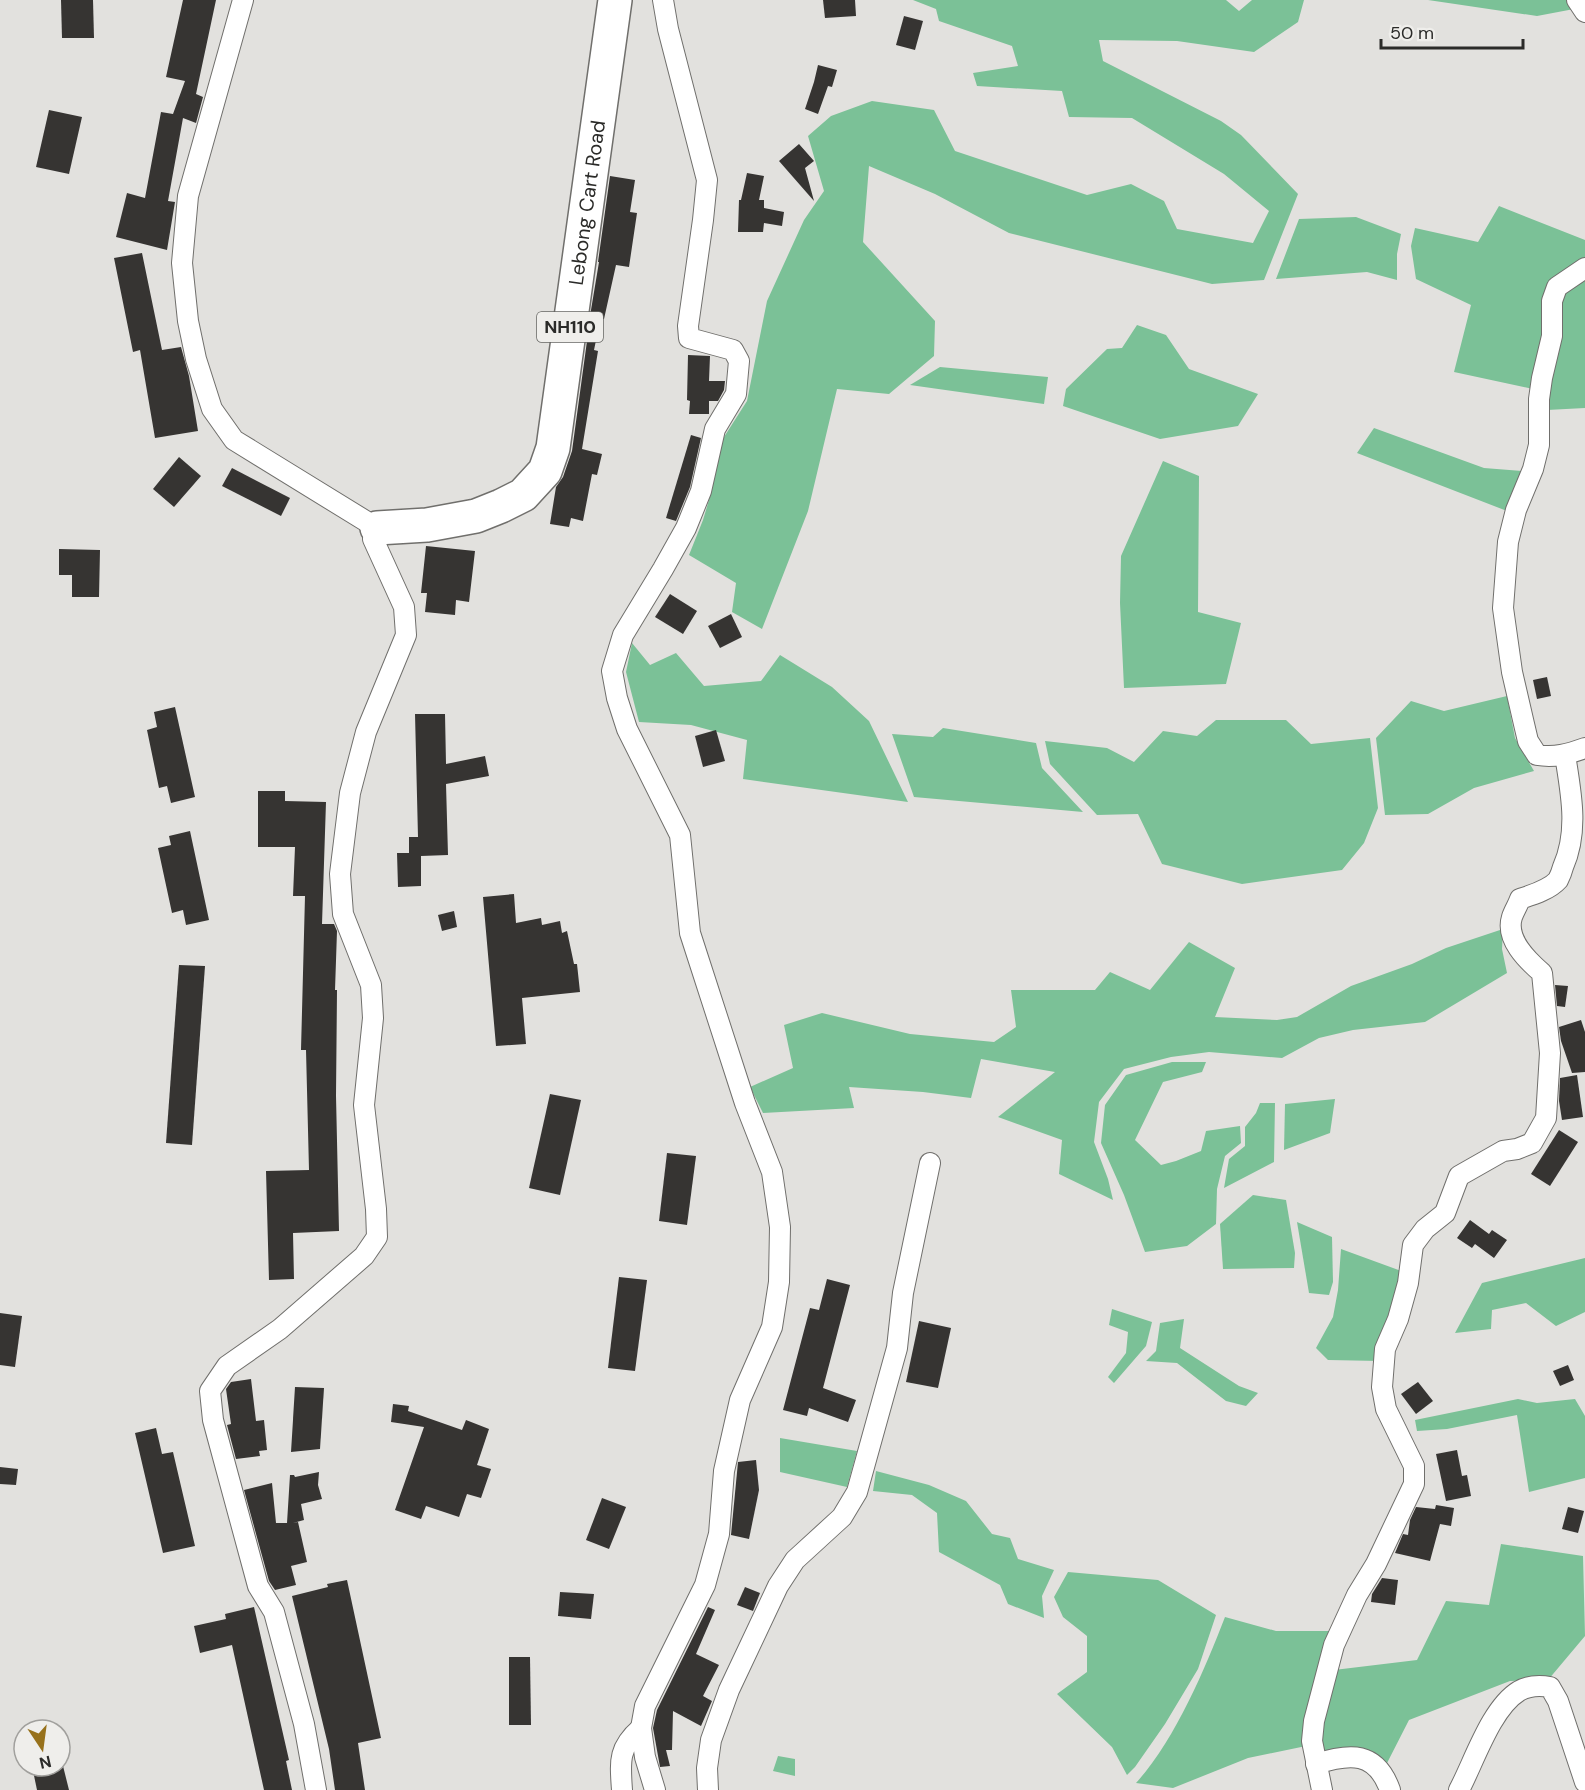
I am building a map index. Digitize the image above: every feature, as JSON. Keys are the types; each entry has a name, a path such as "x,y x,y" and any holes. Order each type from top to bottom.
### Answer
{"highway":[{"name":"Lebong Cart Road","path":"377,528 427,525 476,516 524,495 545,471 553,448 615,0"}],"street":[{"path":"243,0 188,196 182,262 188,321 195,359 212,409 234,440 377,528 373,539 404,607 406,635 366,732 350,793 340,874 343,914 371,986 373,1018 364,1105 377,1237 364,1256 280,1329 227,1366 210,1390 213,1420 258,1586 274,1612 304,1724 316,1790"},
{"path":"655,1790 645,1757 641,1728 645,1706 705,1585 719,1534 724,1471 740,1400 772,1327 779,1282 780,1227 772,1172 744,1103 692,942 680,835 627,729 612,672 623,635 686,528 701,492 715,429 736,394 740,361 733,350 689,338 688,326 707,180 668,29 663,0"},
{"path":"1577,0 1585,12"},
{"path":"1585,268 1557,286 1552,301 1552,336 1539,399 1539,445 1533,469 1516,510 1508,542 1503,608 1512,672 1528,741 1537,755 1551,758 1585,748"},
{"path":"1322,1790 1312,1741 1314,1721 1334,1645 1414,1484 1414,1467 1386,1409 1382,1387 1385,1349 1398,1319 1408,1283 1413,1245 1425,1230 1445,1213 1459,1176 1503,1151 1532,1143 1545,1118 1550,1053 1542,973 1526,960 1514,939 1511,919 1520,899 1541,891 1557,880 1569,854 1573,831 1573,806 1565,755"},
{"path":"708,1790 707,1768 711,1740 729,1690 778,1586 795,1560 842,1516 857,1492 897,1348 903,1293 930,1163"},
{"path":"1459,1790 1503,1706 1518,1692 1539,1685 1550,1687 1557,1701 1585,1782"},
{"path":"622,1790 621,1754 630,1737 641,1728"},
{"path":"1316,1764 1334,1758 1361,1758 1376,1765 1390,1790"}],"green space":[{"path":"913,0 1226,0 1239,11 1252,0 1304,0 1298,22 1254,52 1177,41 1099,40 1103,61 1221,121 1241,135 1298,194 1264,280 1212,284 1009,233 935,194 869,166 863,242 935,321 934,356 889,394 837,389 808,511 762,629 732,612 736,583 689,555 712,490 717,457 724,437 747,401 767,301 804,220 824,191 808,136 831,116 872,101 934,110 955,151 1087,195 1131,184 1164,201 1177,229 1253,243 1269,211 1224,174 1132,118 1069,117 1062,91 977,86 973,73 1018,66 1012,46 939,21 936,9"},
{"path":"1428,0 1572,0 1574,9 1537,16"},
{"path":"1499,206 1585,240 1585,263 1558,279 1533,389 1454,372 1471,305 1416,279 1411,246 1415,228 1478,242"},
{"path":"1356,217 1401,234 1397,254 1397,280 1367,272 1276,279 1299,219"},
{"path":"1585,278 1585,408 1547,410 1560,301 1566,290"},
{"path":"1137,325 1166,335 1189,369 1258,394 1238,426 1160,439 1063,406 1066,389 1107,349 1122,348"},
{"path":"940,367 1048,377 1044,404 910,385"},
{"path":"1374,428 1484,468 1522,471 1507,511 1357,453"},
{"path":"1163,461 1199,476 1198,612 1241,623 1226,684 1124,688 1120,603 1121,556"},
{"path":"632,643 650,665 676,653 704,686 761,681 780,655 832,687 869,721 908,802 743,779 747,740 691,725 639,722 626,672"},
{"path":"1507,696 1515,738 1534,771 1474,788 1428,814 1385,815 1376,738 1411,701 1444,711"},
{"path":"1216,720 1286,720 1311,744 1370,738 1378,808 1364,843 1342,870 1242,884 1162,864 1138,814 1097,815 1050,764 1045,741 1107,748 1134,762 1163,731 1197,736"},
{"path":"943,728 1036,743 1042,768 1083,812 914,797 892,734 933,737"},
{"path":"1503,929 1502,949 1507,973 1425,1022 1353,1030 1319,1038 1282,1058 1209,1052 1171,1057 1124,1069 1099,1102 1094,1142 1113,1200 1059,1174 1062,1140 998,1117 1055,1072 981,1059 971,1098 849,1087 854,1108 763,1113 750,1087 793,1068 784,1025 822,1013 910,1034 994,1042 1016,1027 1011,990 1095,990 1110,972 1150,990 1189,942 1235,968 1215,1017 1277,1020 1297,1017 1351,986 1412,964 1446,948"},
{"path":"1172,1062 1206,1062 1202,1072 1163,1082 1135,1140 1161,1165 1201,1151 1206,1131 1240,1126 1241,1143 1225,1156 1217,1189 1216,1224 1187,1246 1145,1252 1124,1195 1101,1143 1105,1105 1126,1075"},
{"path":"1335,1099 1330,1133 1284,1150 1285,1104"},
{"path":"1260,1103 1275,1103 1274,1162 1224,1188 1229,1159 1245,1146 1245,1127 1256,1113"},
{"path":"1253,1195 1286,1200 1295,1253 1294,1268 1223,1269 1220,1224"},
{"path":"1297,1222 1332,1237 1333,1282 1329,1295 1309,1293"},
{"path":"1341,1249 1404,1272 1380,1361 1328,1360 1316,1348 1333,1317 1338,1290"},
{"path":"1585,1258 1585,1312 1556,1326 1526,1303 1492,1310 1491,1329 1455,1333 1482,1283"},
{"path":"1112,1309 1152,1322 1146,1346 1114,1383 1108,1377 1126,1353 1128,1332 1109,1325"},
{"path":"1184,1319 1180,1348 1239,1386 1258,1393 1246,1406 1226,1401 1177,1363 1146,1361 1156,1351 1160,1323"},
{"path":"1518,1399 1537,1403 1575,1399 1585,1416 1585,1478 1529,1492 1517,1415 1447,1429 1417,1431 1415,1420"},
{"path":"780,1438 857,1451 847,1487 780,1472"},
{"path":"876,1471 929,1485 966,1501 992,1534 1010,1538 1018,1559 1054,1570 1042,1596 1044,1618 1008,1604 1000,1585 939,1552 937,1513 912,1495 873,1491"},
{"path":"1501,1544 1583,1556 1585,1636 1548,1680 1510,1681 1409,1720 1385,1767 1321,1753 1318,1736 1334,1670 1417,1660 1446,1601 1489,1605"},
{"path":"1068,1572 1158,1580 1216,1615 1198,1669 1165,1724 1127,1775 1112,1747 1057,1694 1087,1672 1087,1636 1063,1617 1054,1597"},
{"path":"1225,1617 1276,1631 1333,1631 1306,1746 1248,1758 1173,1788 1136,1783 1176,1726 1208,1660"},
{"path":"778,1756 795,1759 795,1776 773,1771"}],"building":[{"path":"61,0 93,0 94,38 62,38"},
{"path":"183,0 216,0 196,94 203,97 196,123 183,118 168,201 175,202 167,250 116,237 127,193 145,198 161,112 173,114 185,81 166,77"},
{"path":"823,0 855,0 856,16 825,18"},
{"path":"904,16 923,21 915,50 896,45"},
{"path":"818,65 837,70 832,87 828,86 818,114 805,109"},
{"path":"49,110 82,117 69,174 36,167"},
{"path":"799,144 814,161 805,168 814,201 779,161"},
{"path":"747,173 764,176 759,200 764,200 764,208 784,212 782,226 764,223 763,232 738,232 739,200 741,200"},
{"path":"610,176 635,180 630,212 637,213 629,267 616,265 604,319 590,316"},
{"path":"142,253 162,350 181,347 189,376 198,431 155,438 140,350 133,352 114,258"},
{"path":"590,319 600,321 594,350 598,351 582,449 602,454 597,475 592,474 583,521 571,518 569,527 550,524 556,487 563,477 572,451"},
{"path":"688,355 710,356 709,381 725,381 724,390 718,401 709,401 709,414 689,414"},
{"path":"691,435 701,438 690,487 676,521 666,518"},
{"path":"179,457 201,476 174,507 153,489"},
{"path":"232,468 290,498 281,516 222,486"},
{"path":"426,546 475,551 469,602 456,600 455,615 425,612 427,593 421,593"},
{"path":"59,549 100,550 99,597 72,597 72,575 59,575"},
{"path":"670,594 697,611 683,634 655,617"},
{"path":"731,614 742,637 720,648 708,626"},
{"path":"1547,677 1551,696 1537,699 1533,680"},
{"path":"175,707 195,797 171,803 167,786 159,788 147,730 157,727 154,712"},
{"path":"415,714 445,714 446,764 485,756 489,776 446,784 448,855 421,856 421,886 398,887 397,853 409,853 409,837 418,837"},
{"path":"716,730 725,761 703,767 695,736"},
{"path":"258,791 285,791 285,801 326,802 322,924 334,924 337,931 335,990 337,990 336,1096 339,1231 293,1233 294,1279 269,1280 266,1171 309,1170 306,1050 301,1050 305,896 293,896 295,847 258,847"},
{"path":"190,831 209,920 186,925 183,910 172,913 158,848 171,845 169,836"},
{"path":"514,894 516,923 541,918 542,925 560,921 562,933 567,931 574,964 577,964 580,992 522,998 526,1044 496,1046 483,897"},
{"path":"454,911 457,927 442,931 438,915"},
{"path":"179,965 205,966 192,1145 166,1143"},
{"path":"1555,985 1568,986 1565,1007 1557,1006"},
{"path":"1581,1020 1585,1032 1585,1072 1572,1073 1561,1041 1559,1027"},
{"path":"1577,1075 1583,1117 1562,1120 1559,1101 1560,1078"},
{"path":"550,1094 581,1100 560,1195 529,1188"},
{"path":"1559,1130 1578,1142 1550,1186 1531,1174"},
{"path":"667,1153 696,1156 687,1225 659,1221"},
{"path":"1470,1220 1489,1234 1492,1230 1507,1240 1494,1258 1475,1244 1472,1248 1457,1238"},
{"path":"619,1277 647,1280 635,1371 608,1368"},
{"path":"827,1279 850,1285 823,1388 856,1400 848,1422 809,1408 807,1416 783,1410 810,1308 819,1310"},
{"path":"0,1313 22,1316 15,1367 0,1365"},
{"path":"919,1321 951,1328 938,1388 906,1382"},
{"path":"1568,1365 1574,1380 1560,1386 1553,1371"},
{"path":"251,1379 256,1421 264,1420 267,1450 259,1451 260,1456 236,1459 227,1425 231,1424 226,1389 231,1382"},
{"path":"1418,1382 1433,1401 1416,1414 1401,1394"},
{"path":"295,1387 324,1388 320,1449 291,1452"},
{"path":"393,1404 409,1406 408,1411 462,1430 466,1420 489,1429 477,1465 491,1469 481,1498 467,1494 459,1517 426,1506 421,1519 395,1510 424,1427 391,1422"},
{"path":"156,1428 162,1454 173,1452 195,1546 163,1553 135,1433"},
{"path":"1457,1450 1462,1476 1467,1475 1471,1496 1446,1501 1436,1454"},
{"path":"756,1460 759,1490 749,1539 731,1535 738,1462"},
{"path":"0,1467 18,1469 16,1485 0,1484"},
{"path":"319,1472 318,1485 322,1499 301,1504 304,1520 293,1523 298,1522 307,1562 291,1566 296,1585 275,1590 269,1581 244,1490 272,1483 276,1523 287,1523 290,1475 295,1477"},
{"path":"602,1498 626,1507 609,1549 586,1540"},
{"path":"1436,1505 1454,1508 1451,1526 1440,1524 1430,1561 1395,1553 1403,1534 1408,1535 1410,1520 1416,1507 1435,1509"},
{"path":"1568,1507 1584,1511 1578,1533 1562,1529"},
{"path":"1382,1578 1398,1580 1395,1605 1371,1602 1372,1594"},
{"path":"347,1580 381,1738 358,1743 365,1790 335,1790 329,1749 292,1596"},
{"path":"745,1587 760,1593 753,1611 737,1605"},
{"path":"560,1592 594,1594 591,1619 558,1616"},
{"path":"254,1607 289,1760 286,1761 292,1790 264,1790 232,1645 200,1653 194,1626 226,1619 225,1614"},
{"path":"708,1607 715,1610 696,1654 719,1665 703,1696 712,1701 701,1726 673,1711 672,1750 666,1750 670,1766 660,1767 653,1728 657,1710"},
{"path":"509,1657 530,1657 531,1725 509,1725"},
{"path":"34,1778 66,1778 69,1790 37,1790"}]}
